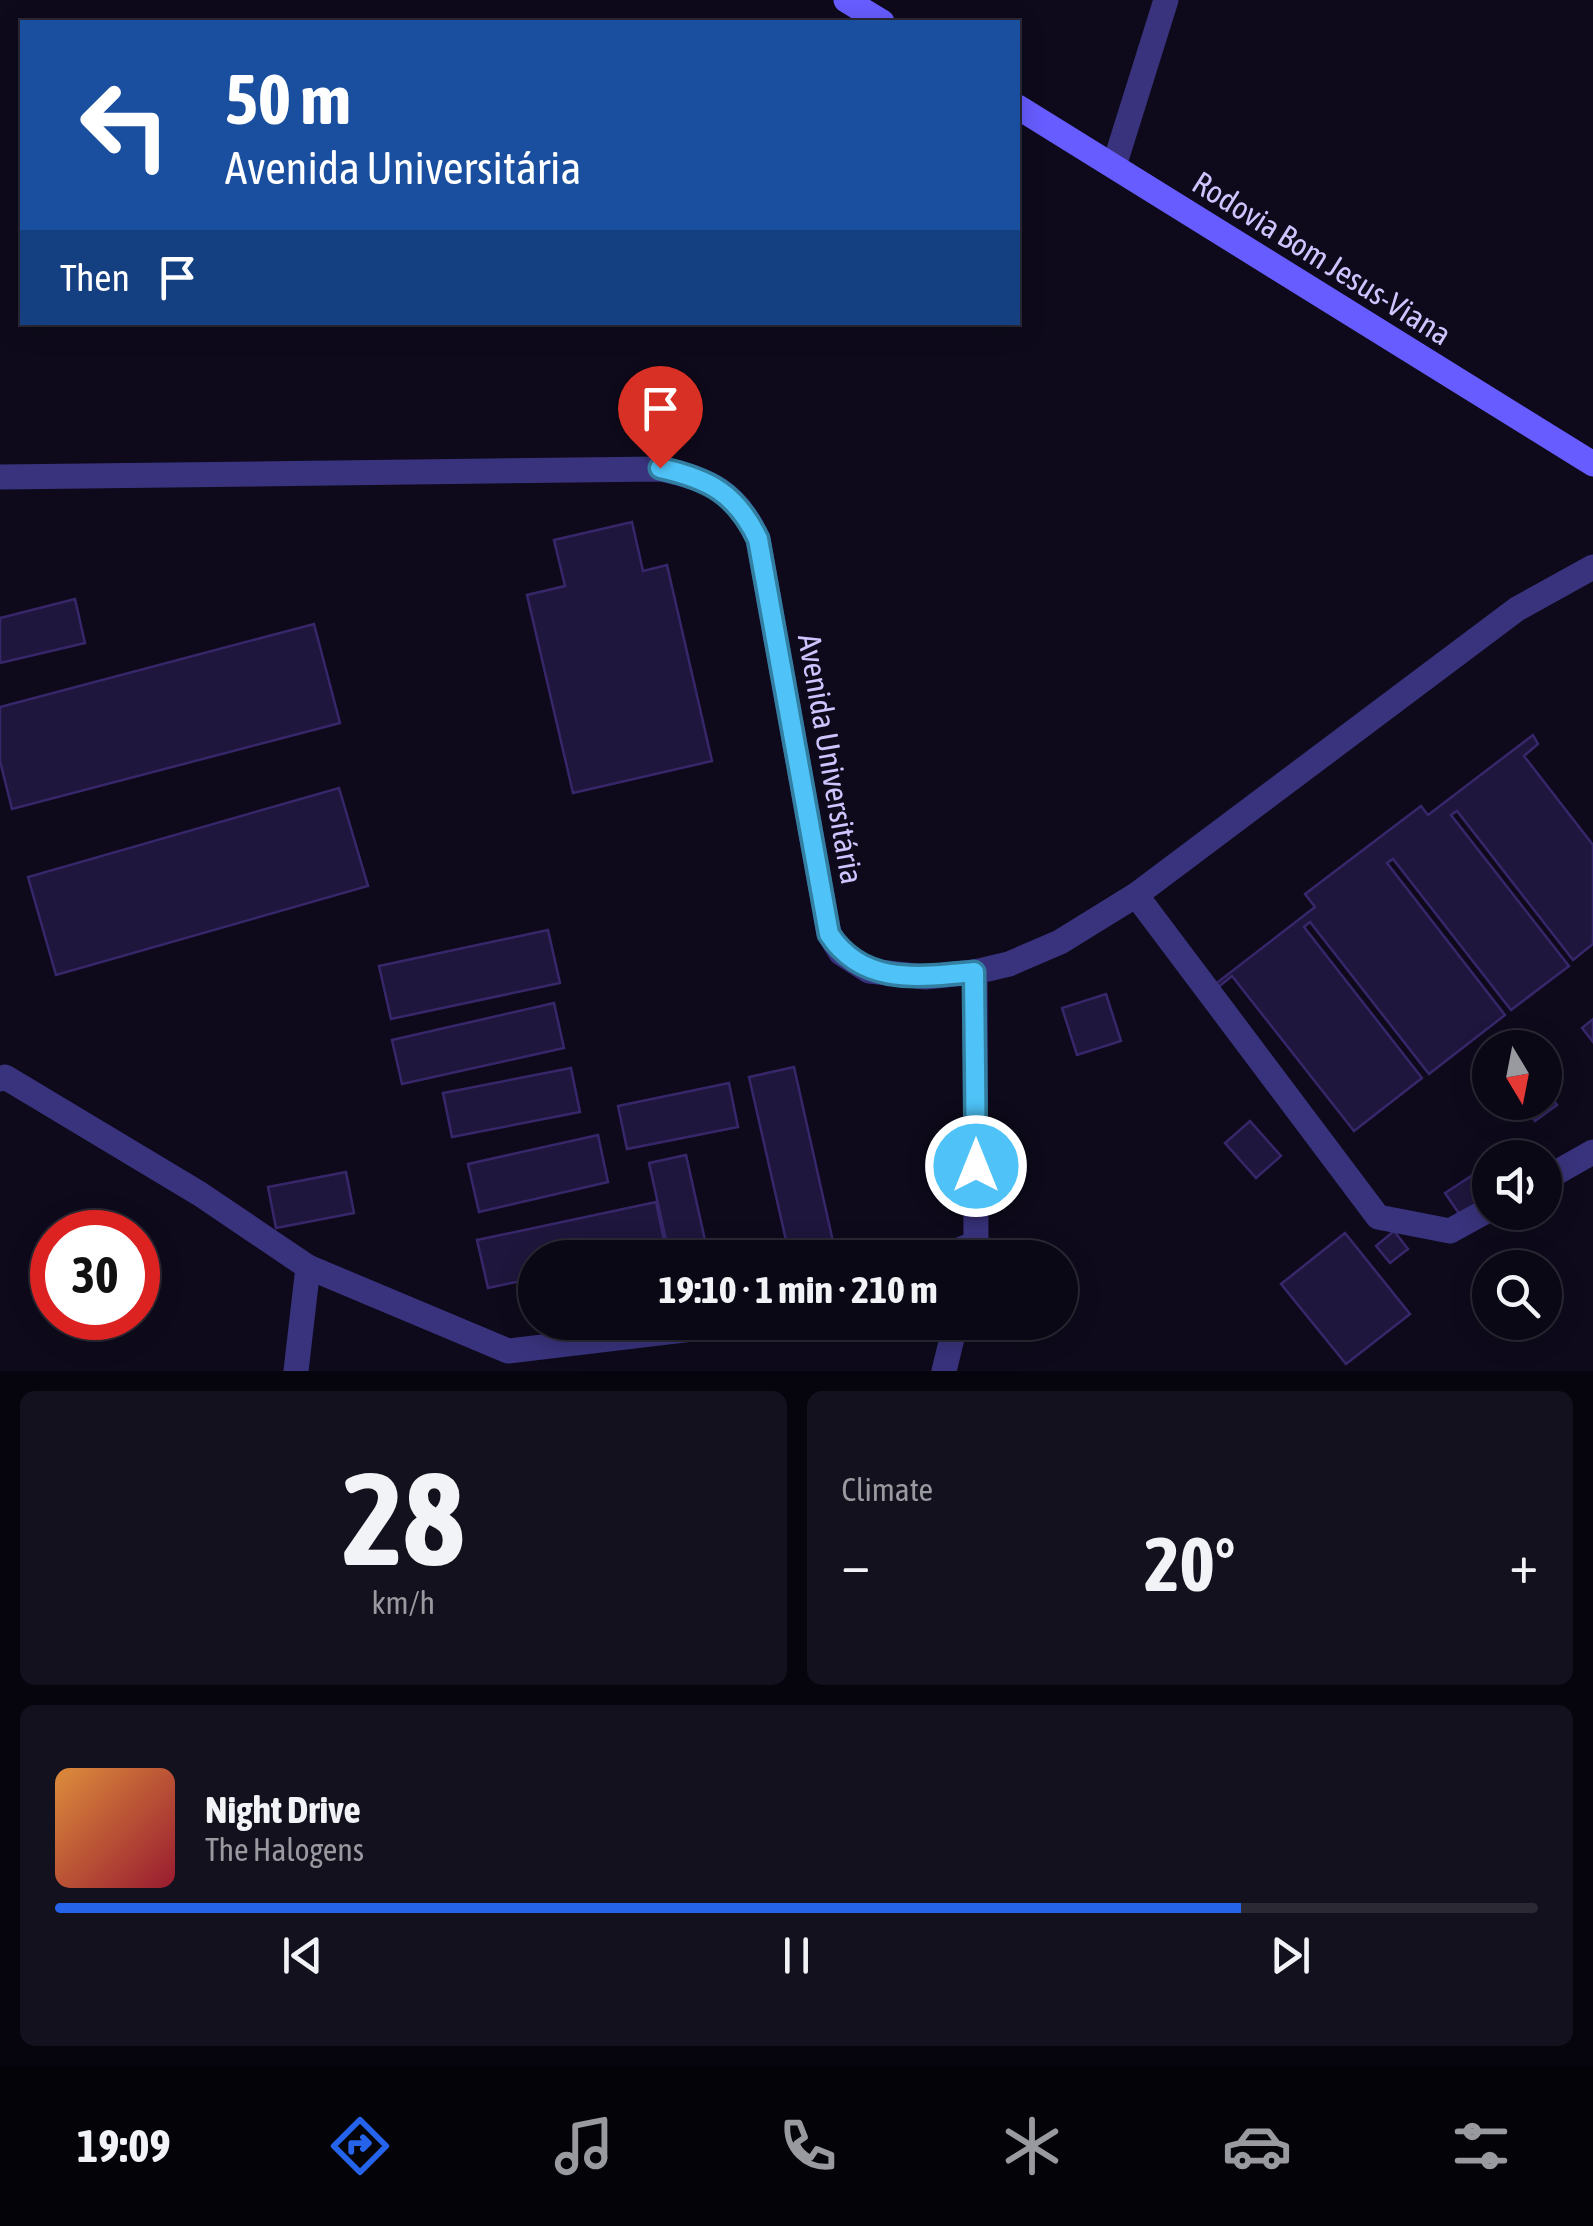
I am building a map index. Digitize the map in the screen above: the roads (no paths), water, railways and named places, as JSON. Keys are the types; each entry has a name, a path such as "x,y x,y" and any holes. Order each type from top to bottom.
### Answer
{"street":[{"path":"846,0 879,20"},
{"path":"1114,166 1166,0"},
{"name":"Rodovia Bom Jesus-Viana","path":"1020,108 1593,464"},
{"name":"Avenida Universitária","path":"0,477 660,468 690,474 722,492 745,512 758,539 829,934 842,954 869,971 926,976 1009,964 1060,942 1136,895 1517,610 1593,566"},
{"path":"1136,895 1378,1217 1450,1231 1472,1219"},
{"path":"974,972 974,1240"},
{"path":"2,1071 200,1194 308,1267 508,1352 605,1340"},
{"path":"1562,1169 1593,1152"},
{"path":"296,1371 308,1267"},
{"path":"944,1371 952,1340"}]}
